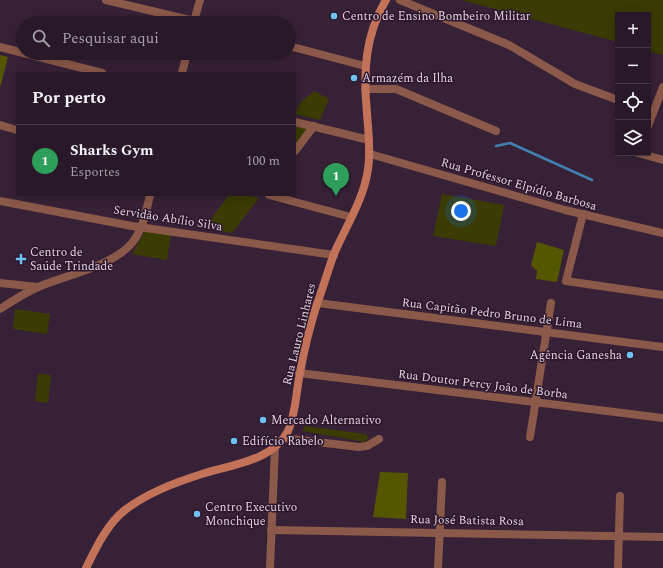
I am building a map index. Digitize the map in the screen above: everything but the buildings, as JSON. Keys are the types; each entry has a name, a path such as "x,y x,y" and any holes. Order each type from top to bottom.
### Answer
{"main road":[{"name":"Rua Lauro Linhares","path":"86,568 109,527 126,509 168,487 202,474 245,462 267,453 284,438 293,415 300,373 318,303 334,255 364,188 370,154 365,90 365,66 371,33 386,0"}],"street":[{"path":"106,0 171,16"},
{"path":"197,16 200,0"},
{"path":"400,0 509,44 575,84 615,99"},
{"path":"0,47 16,51"},
{"path":"296,48 365,66"},
{"path":"51,60 98,72"},
{"path":"182,72 185,60"},
{"path":"651,110 663,87"},
{"path":"365,90 396,89 496,131"},
{"path":"296,122 369,140"},
{"path":"0,125 16,130"},
{"path":"296,150 314,126"},
{"name":"Rua Professor Elpídio Barbosa","path":"370,154 582,214 663,233"},
{"path":"649,156 663,160"},
{"path":"0,309 38,287 82,272 121,252 131,244 142,227 150,196"},
{"path":"273,196 351,217"},
{"name":"Servidão Abílio Silva","path":"0,200 142,227 334,255"},
{"path":"582,214 566,281 663,294"},
{"path":"0,283 38,287"},
{"name":"Rua Capitão Pedro Bruno de Lima","path":"318,303 663,347"},
{"path":"530,436 551,303"},
{"name":"Rua Doutor Percy João de Borba","path":"300,373 663,418"},
{"path":"284,438 359,447 367,446 379,439"},
{"path":"270,568 275,446"},
{"path":"438,568 442,482"},
{"path":"618,568 620,496"},
{"name":"Rua José Batista Rosa","path":"271,530 663,537"}],"shaded area":[{"path":"462,0 663,0 663,55 651,52 651,12 615,12 615,41"},
{"path":"0,55 8,57 0,88"},
{"path":"314,91 329,99 320,120 296,114 301,102"},
{"path":"296,126 309,129 296,147"},
{"path":"442,194 504,205 496,246 433,236"},
{"path":"228,196 252,196 259,198 232,233 204,228"},
{"path":"146,229 171,234 167,260 132,254"},
{"path":"537,242 564,250 557,282 536,279 537,271 531,265"},
{"path":"15,309 50,314 47,334 13,329"},
{"path":"38,374 51,375 48,403 35,401"},
{"path":"305,426 366,434 368,438 365,442 302,431"},
{"path":"380,472 408,473 406,519 373,517"}],"waterway":[{"path":"496,146 510,143 592,180"}],"place":[{"name":"Centro de Ensino Bombeiro Militar","path":"334,16"},
{"name":"Armazém da Ilha","path":"354,78"},
{"name":"Sharks Gym","path":"336,196"},
{"name":"Centro de Saúde Trindade","path":"21,259"},
{"name":"Agência Ganesha","path":"630,355"},
{"name":"Mercado Alternativo","path":"263,420"},
{"name":"Edifício Rabelo","path":"234,441"},
{"name":"Centro Executivo Monchique","path":"197,514"}]}
